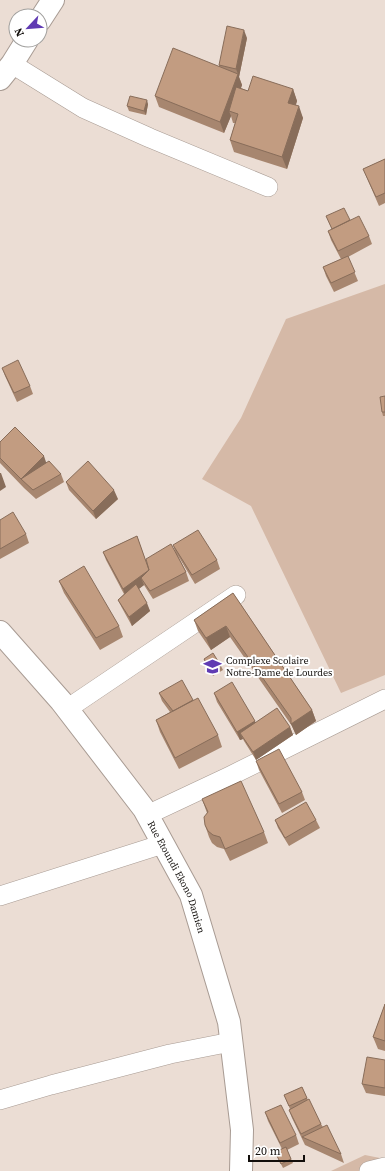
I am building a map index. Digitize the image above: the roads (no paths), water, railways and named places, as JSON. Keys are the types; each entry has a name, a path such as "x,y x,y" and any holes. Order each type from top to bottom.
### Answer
{"street":[{"path":"22,48 6,72 150,138 268,187"},
{"path":"67,709 236,595"},
{"name":"Rue Etoundi Ekono Damien","path":"0,632 67,709 144,809 191,895 229,1022 242,1130 241,1171"},
{"path":"147,815 230,776 385,699"},
{"path":"0,896 163,844"},
{"path":"0,1100 170,1054 231,1042"},
{"path":"369,1171 385,1167"}],"place":[{"name":"Complexe Scolaire Notre-Dame de Lourdes","path":"213,666"}]}
